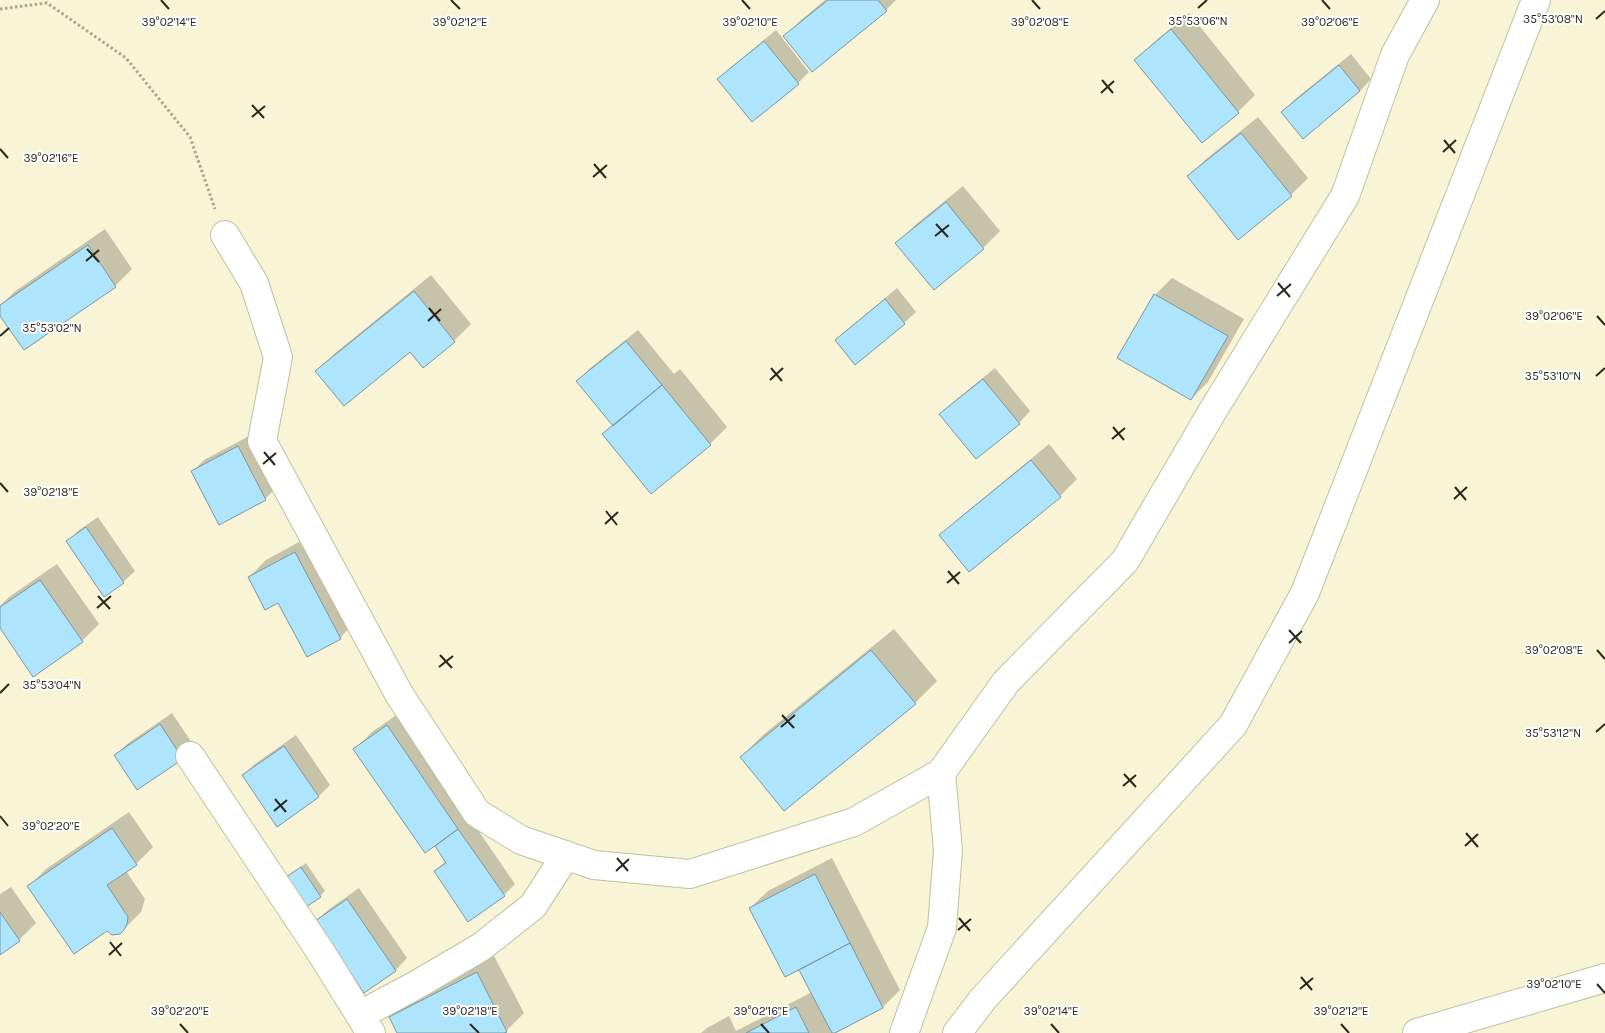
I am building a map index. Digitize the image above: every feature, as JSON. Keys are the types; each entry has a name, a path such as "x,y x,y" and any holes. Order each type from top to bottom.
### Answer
{"main road":[{"path":"225,235 254,283 278,357 262,441 399,694 478,813 522,840 594,865 690,874 854,822 941,773 1006,682 1125,561 1212,412 1344,196 1395,55 1425,0"},
{"path":"956,1033 983,999 1233,725 1305,594 1536,0"},
{"path":"190,756 320,951 365,1024 418,984 481,947 532,906 566,856"},
{"path":"904,1033 942,928 948,850 941,773"},
{"path":"1417,1033 1605,978"}],"path":[{"path":"0,8 47,3 126,58 190,137 225,235"}],"building":[{"path":"828,0 878,0 887,11 812,72 783,36"},
{"path":"1171,29 1239,113 1202,143 1134,60"},
{"path":"764,41 799,84 752,122 717,79"},
{"path":"1339,65 1360,91 1303,139 1281,112"},
{"path":"1241,133 1292,196 1238,240 1187,176"},
{"path":"946,202 984,249 934,290 895,243"},
{"path":"88,245 116,287 24,350 0,316 0,305"},
{"path":"414,291 455,342 423,368 410,352 344,406 315,371"},
{"path":"1154,294 1228,336 1191,400 1117,358"},
{"path":"885,299 905,324 855,365 835,340"},
{"path":"626,341 662,385 613,426 576,381"},
{"path":"983,379 1020,424 976,459 939,414"},
{"path":"662,385 711,445 651,494 602,434"},
{"path":"238,446 266,500 219,525 191,471"},
{"path":"1031,460 1061,497 969,572 939,535"},
{"path":"86,527 124,583 104,597 66,541"},
{"path":"295,552 341,639 307,657 278,603 265,610 248,577"},
{"path":"40,580 83,642 33,677 0,628 0,607"},
{"path":"871,650 916,704 784,811 740,757"},
{"path":"160,724 183,759 137,790 114,755"},
{"path":"387,725 458,829 425,853 353,749"},
{"path":"284,746 319,797 277,827 242,775"},
{"path":"112,828 137,865 107,885 128,917 127,924 120,934 112,935 107,931 74,954 27,886"},
{"path":"458,829 505,896 468,922 434,871 446,863 435,846"},
{"path":"301,867 321,897 303,909 283,879"},
{"path":"815,874 850,943 785,977 749,908"},
{"path":"347,899 396,971 364,993 315,921"},
{"path":"0,912 20,941 0,955"},
{"path":"850,943 883,1008 832,1033 799,970"},
{"path":"477,972 507,1032 397,1033 389,1017"},
{"path":"796,1007 809,1033 746,1033"}]}
